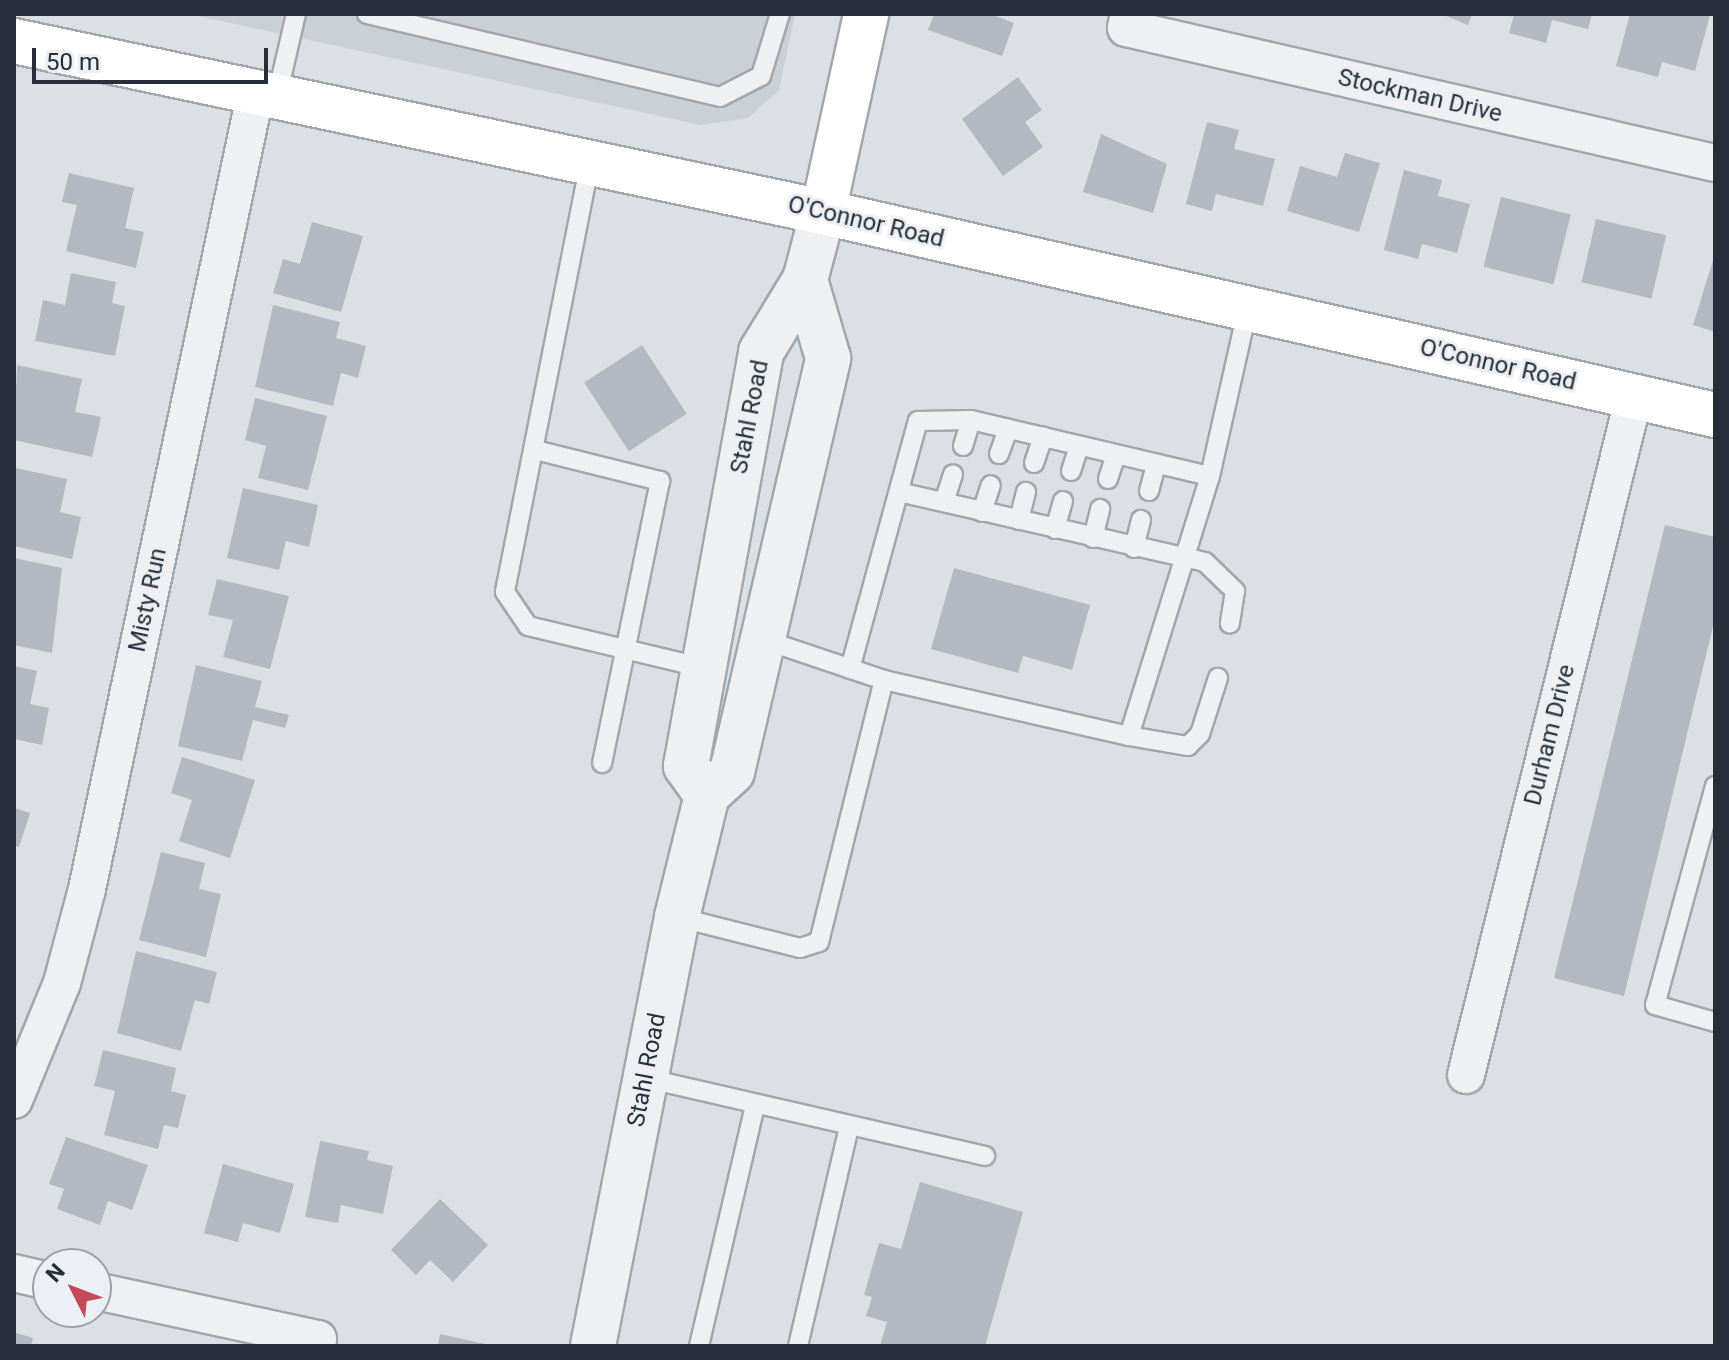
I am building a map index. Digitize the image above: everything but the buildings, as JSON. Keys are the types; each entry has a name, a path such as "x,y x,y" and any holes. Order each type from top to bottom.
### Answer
{"main road":[{"name":"Stahl Road","path":"823,212 866,14"},
{"name":"O'Connor Road","path":"14,41 823,212 1715,415"}],"street":[{"name":"Stockman Drive","path":"1127,21 1715,163"},
{"name":"Misty Run","path":"14,1100 62,983 87,889 267,94"},
{"name":"Stahl Road","path":"707,795 686,766 761,352 805,280 823,212"},
{"name":"Stahl Road","path":"593,1346 677,917 707,795 732,772 759,638 828,358 805,280"},
{"name":"Durham Drive","path":"1466,1075 1634,396"},
{"path":"112,1295 318,1342"}],"lane":[{"path":"267,94 296,14"},
{"path":"367,14 720,97 761,76 780,14"},
{"path":"590,162 505,592 528,626 704,668"},
{"path":"1129,736 1210,476 1248,308"},
{"path":"850,669 918,421 971,420 1210,476"},
{"path":"963,446 971,420"},
{"path":"999,454 1008,429"},
{"path":"1034,463 1043,437"},
{"path":"1071,471 1079,446"},
{"path":"535,450 660,481 602,763"},
{"path":"1108,479 1116,454"},
{"path":"1149,491 1156,464"},
{"path":"944,502 953,474"},
{"path":"982,512 991,485"},
{"path":"899,492 1184,560 1205,562 1226,577 1235,591 1230,624"},
{"path":"1019,520 1026,492"},
{"path":"1055,529 1063,501"},
{"path":"1093,538 1100,509"},
{"path":"1134,548 1141,520"},
{"path":"759,638 884,680 1129,736 1188,746 1200,734 1218,678"},
{"path":"677,917 800,948 819,942 884,680"},
{"path":"1715,786 1655,1005 1715,1022"},
{"path":"645,1078 985,1156"},
{"path":"699,1346 755,1105"},
{"path":"798,1346 849,1126"}],"shaded area":[{"path":"189,14 795,14 779,90 748,118 701,125"}]}
